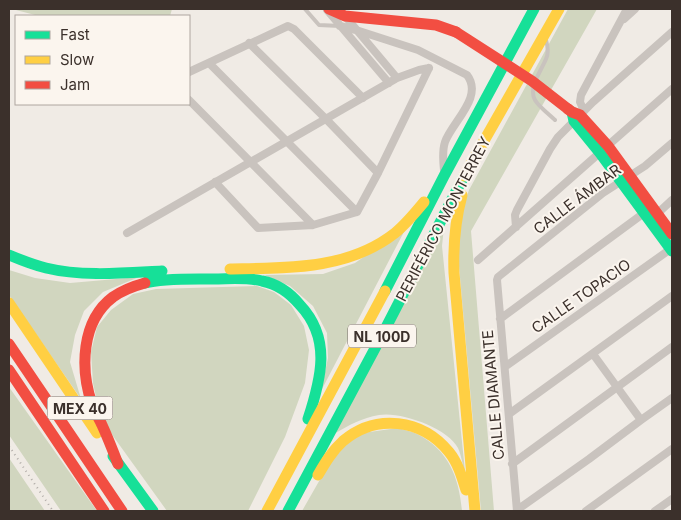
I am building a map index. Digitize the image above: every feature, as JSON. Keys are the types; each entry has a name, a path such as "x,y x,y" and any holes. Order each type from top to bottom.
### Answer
{"main road":[{"path":"327,9 344,17 436,25 456,32 532,81 576,113 625,179 644,213 672,249"},
{"name":"PERIFÉRICO MONTERREY","path":"267,511 534,9"},
{"name":"PERIFÉRICO MONTERREY","path":"288,511 380,339 473,158 559,9"},
{"path":"473,158 458,205 453,249 461,362 476,511"},
{"path":"9,256 49,270 75,274 286,267 326,263 358,254 386,240 404,225 443,178"},
{"path":"625,179 658,213 672,234"},
{"path":"118,464 92,404 86,381 84,360 86,341 98,313 114,296 143,282 242,278 259,280 275,285 290,294 303,306 313,320 320,336 321,353 318,386 288,470"},
{"name":"MEX 40","path":"9,303 118,464 153,511"},
{"name":"MEX 40","path":"9,344 122,511"},
{"path":"9,370 104,511"},
{"path":"293,511 328,458 339,445 359,431 374,425 391,423 407,424 423,430 437,439 449,451 462,473 466,490 467,511"}],"street":[{"path":"576,113 581,95 627,9"},
{"path":"620,22 635,9"},
{"path":"344,17 397,78"},
{"path":"344,17 388,83"},
{"path":"190,72 284,26 288,26 363,98"},
{"path":"356,30 418,50 467,75 471,80 472,89 469,103 445,141 443,150 443,178"},
{"path":"516,227 515,215 517,210 550,149 576,113 672,32"},
{"path":"249,43 378,172"},
{"path":"209,62 357,212"},
{"path":"127,233 215,182 251,162 288,140 397,78 429,68 357,212 313,225 258,228 215,182"},
{"path":"478,260 672,89"},
{"path":"190,101 313,225"},
{"name":"CALLE ÁMBAR","path":"498,277 603,193 645,166 672,143"},
{"path":"658,213 672,200"},
{"path":"500,319 644,213"},
{"name":"CALLE TOPACIO","path":"506,366 672,249"},
{"name":"CALLE DIAMANTE","path":"498,277 517,511"},
{"path":"509,414 672,296"},
{"path":"512,464 672,347"},
{"path":"593,354 641,420"},
{"path":"517,511 672,398"},
{"path":"586,511 672,449"},
{"path":"655,511 672,499"}],"lane":[{"path":"305,9 318,26 344,17"},
{"path":"545,34 548,50 546,59 538,73 532,92 535,100 555,120"}],"green space":[{"path":"12,9 172,9 170,15 35,15"},
{"path":"568,9 597,9 471,231 494,511 481,511 457,244 460,217 469,190"},
{"path":"444,227 442,246 466,481 458,448 453,441 423,422 388,414 379,415 356,422 334,434"},
{"path":"406,228 321,391 328,358 327,333 313,306 290,286 264,275 323,274 355,263"},
{"path":"9,270 35,278 70,283 139,277 103,292 84,311 75,335 70,362 81,399 9,295"},
{"path":"257,286 274,292 291,305 304,326 309,350 305,383 285,437 248,511 167,511 113,436 99,411 93,383 91,352 97,327 111,310 133,294 156,289"},
{"path":"9,387 97,511 61,511 9,435"},
{"path":"398,428 415,433 428,441 445,457 455,476 462,511 302,511 326,469 343,447 362,433"},
{"path":"9,458 45,511 9,511"}],"railway":[{"path":"9,446 53,511"}],"traffic: fast":[{"path":"385,291 444,176 534,9"},
{"path":"572,112 574,121 672,251"},
{"path":"288,511 464,176"},
{"path":"9,255 41,267 74,273 104,274 162,271"},
{"path":"145,283 179,279 238,278 273,284 288,293 310,318 317,332 320,345 320,374 308,419"},
{"path":"113,456 153,511"}],"traffic: slow":[{"path":"464,176 559,9"},
{"path":"462,195 455,234 454,273 475,511"},
{"path":"230,269 295,267 337,260 357,254 377,245 395,233 424,202"},
{"path":"267,511 385,291"},
{"path":"9,303 97,433"},
{"path":"318,475 335,449 356,432 384,423 398,424 426,432 438,441 455,461 466,490"}],"traffic: jam":[{"path":"329,9 345,16 436,25 456,32"},
{"path":"456,32 532,81 568,109"},
{"path":"568,109 580,115 608,146 672,234"},
{"path":"118,464 93,407 88,390 85,361 86,346 89,332 102,307 121,292 145,283"},
{"path":"9,344 122,511"},
{"path":"9,370 104,511"}]}
